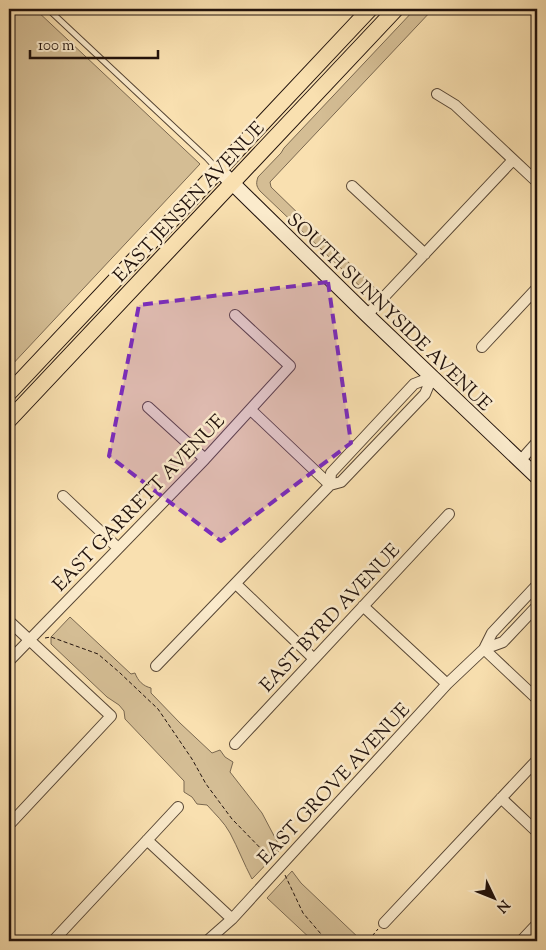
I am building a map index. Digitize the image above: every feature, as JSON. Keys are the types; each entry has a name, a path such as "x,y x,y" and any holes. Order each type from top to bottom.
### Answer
{"main road":[{"name":"EAST JENSEN AVENUE","path":"9,393 370,9"},
{"name":"EAST JENSEN AVENUE","path":"9,420 396,9"}],"street":[{"path":"437,94 455,106 537,182"},
{"path":"367,315 513,160"},
{"name":"SOUTH SUNNYSIDE AVENUE","path":"219,170 231,184 367,315 537,476"},
{"path":"352,186 425,254"},
{"path":"482,347 537,288"},
{"name":"EAST GARRETT AVENUE","path":"9,661 205,459 290,366 235,315"},
{"path":"156,666 330,485 341,482 418,401 424,394 432,377"},
{"path":"148,407 205,459"},
{"path":"251,410 330,485"},
{"path":"520,461 537,442"},
{"path":"63,496 118,548"},
{"name":"EAST BYRD AVENUE","path":"235,744 449,514"},
{"path":"236,584 314,659"},
{"name":"EAST GROVE AVENUE","path":"207,941 232,918 279,868 447,684 484,649 492,633 537,585"},
{"path":"363,606 447,684"},
{"name":"EAST GROVE AVENUE","path":"484,649 503,642 537,606"},
{"path":"9,620 111,716 9,825"},
{"path":"484,649 537,699"},
{"path":"384,923 537,760"},
{"path":"501,798 537,832"},
{"path":"54,941 178,806"},
{"path":"147,840 232,918"},
{"path":"521,941 537,924"}],"lane":[{"path":"48,9 219,170"}],"path":[{"path":"29,640 51,637 98,654 158,709 192,759 206,784 232,819 285,874 303,913 328,941"},
{"path":"368,941 384,923"}],"highlighted area":[{"path":"328,282 351,443 221,541 109,456 139,305"}],"shaded area":[{"path":"9,9 35,9 200,164 9,368"},
{"path":"415,9 433,9 270,182 271,187 378,291 371,294 366,292 260,191 257,181 258,177 284,148"},
{"path":"70,617 131,674 135,673 141,683 151,688 151,693 212,753 220,750 225,757 233,762 230,772 262,813 281,849 252,879 230,833 222,822 207,805 197,804 192,797 184,792 184,781 125,719 124,711 119,705 107,697 51,644 51,637"},
{"path":"292,871 301,883 362,941 313,941 267,898"}]}
